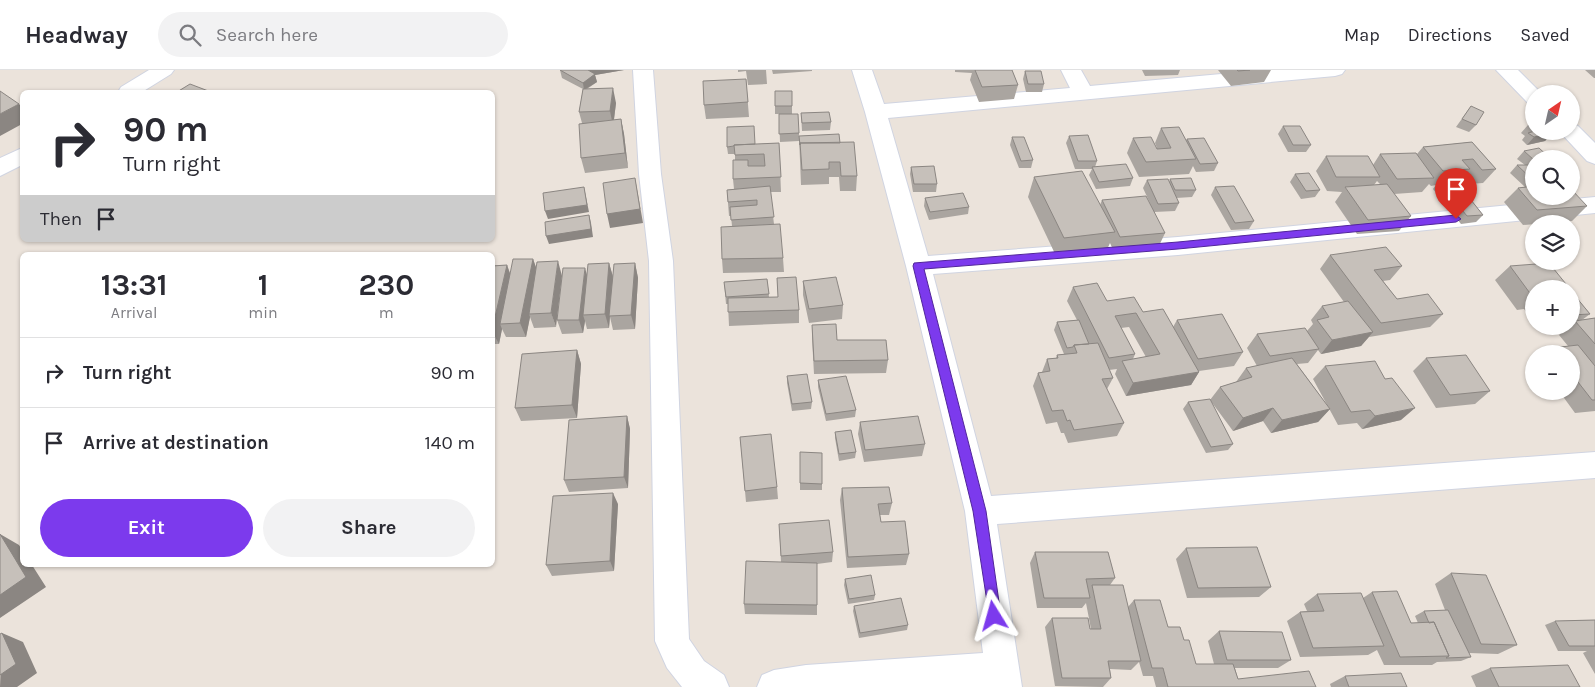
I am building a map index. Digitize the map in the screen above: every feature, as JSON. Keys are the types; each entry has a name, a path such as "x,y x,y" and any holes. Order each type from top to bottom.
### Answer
{"street":[{"path":"131,90 164,70"},
{"path":"644,70 650,174 661,261 672,641 682,664 701,681 712,687"},
{"path":"796,685 1003,678 980,511 918,266 876,112 862,70"},
{"path":"1071,70 1084,93"},
{"path":"876,112 1335,70"},
{"path":"1506,70 1525,88"},
{"path":"1579,140 1595,156"},
{"path":"0,168 20,157"},
{"path":"918,266 1178,246 1595,205"},
{"path":"980,511 1595,465"}],"building":[{"path":"560,70 588,70 595,74 583,83"},
{"path":"975,70 1012,70 1018,85 982,87"},
{"path":"1025,71 1041,71 1044,84 1028,84"},
{"path":"746,79 748,102 704,105 703,81"},
{"path":"190,84 206,90 180,90"},
{"path":"613,88 610,111 579,112 583,89"},
{"path":"0,91 19,104 0,114"},
{"path":"775,91 792,91 792,106 775,106"},
{"path":"1471,106 1484,112 1476,125 1462,119"},
{"path":"829,112 831,122 802,123 801,113"},
{"path":"779,114 798,114 799,133 779,134"},
{"path":"621,119 625,153 581,158 579,124"},
{"path":"754,126 755,144 727,147 727,127"},
{"path":"1283,126 1300,126 1311,145 1293,145"},
{"path":"1179,127 1196,159 1146,162 1133,138 1151,137 1157,149 1171,148 1161,128"},
{"path":"839,134 840,143 800,143 800,145 799,136"},
{"path":"1088,135 1097,161 1078,161 1069,136"},
{"path":"1012,137 1024,137 1033,160 1021,161"},
{"path":"1204,138 1218,163 1200,164 1187,139"},
{"path":"854,142 857,176 841,176 840,162 829,162 829,169 802,170 800,143"},
{"path":"1472,142 1496,169 1482,170 1473,159 1462,160 1470,169 1443,171 1423,147"},
{"path":"779,143 781,177 733,179 733,160 748,160 748,166 765,166 764,154 735,155 734,145"},
{"path":"1416,153 1434,178 1397,179 1380,154"},
{"path":"1326,156 1368,156 1380,177 1336,177"},
{"path":"1126,164 1133,178 1099,182 1092,167"},
{"path":"1517,165 1525,165 1525,173"},
{"path":"934,166 937,184 914,184 911,167"},
{"path":"1082,171 1115,232 1064,238 1034,177"},
{"path":"1309,173 1320,190 1306,191 1295,174"},
{"path":"635,178 640,209 607,214 603,183"},
{"path":"1191,178 1196,190 1175,190 1170,179"},
{"path":"1168,179 1179,203 1158,204 1147,180"},
{"path":"1455,180 1483,215 1467,216 1439,182"},
{"path":"1387,184 1411,216 1368,220 1345,187"},
{"path":"770,186 774,217 731,220 730,207 757,205 757,200 728,202 727,190"},
{"path":"1234,186 1254,221 1235,223 1215,187"},
{"path":"584,187 587,205 545,211 543,193"},
{"path":"1525,187 1525,196 1518,188"},
{"path":"963,193 969,207 930,212 925,198"},
{"path":"1146,196 1165,233 1120,237 1102,200"},
{"path":"1580,199 1587,206 1537,210 1533,205 1580,205"},
{"path":"589,215 591,229 546,236 545,222"},
{"path":"780,224 783,258 722,259 721,227"},
{"path":"1386,247 1402,266 1374,270 1397,299 1428,294 1443,314 1381,323 1330,255"},
{"path":"513,259 533,259 520,323 500,324"},
{"path":"558,261 551,313 529,314 537,262"},
{"path":"609,263 605,314 583,315 588,264"},
{"path":"635,263 631,315 609,316 614,264"},
{"path":"507,265 495,317 495,266"},
{"path":"1525,265 1525,270 1555,270 1563,280 1525,280 1525,286 1510,266"},
{"path":"563,268 585,268 579,320 557,320"},
{"path":"796,277 799,310 728,312 728,298 778,297 777,278"},
{"path":"836,277 843,305 809,309 803,281"},
{"path":"767,279 769,294 726,297 724,282"},
{"path":"1097,283 1107,301 1134,297 1143,312 1163,309 1199,372 1133,383 1122,361 1160,354 1136,313 1115,316 1135,354 1109,358 1073,287"},
{"path":"1348,301 1373,332 1332,340 1317,320 1329,317 1322,306"},
{"path":"1580,302 1590,314 1580,315"},
{"path":"1222,314 1243,352 1198,359 1177,320"},
{"path":"1595,318 1595,344 1580,327 1580,320"},
{"path":"1079,320 1089,344 1074,345 1067,348 1057,322"},
{"path":"836,324 837,340 886,340 888,360 814,361 812,325"},
{"path":"1305,328 1319,349 1270,356 1257,334"},
{"path":"1098,343 1113,378 1102,379 1124,423 1074,430 1070,420 1067,421 1063,410 1052,411 1038,373 1050,371 1047,359 1058,358 1057,355 1077,353 1074,345"},
{"path":"1580,347 1595,366 1595,400 1592,400 1580,385"},
{"path":"577,350 572,405 515,408 522,354"},
{"path":"1466,355 1490,391 1450,395 1426,358"},
{"path":"1292,358 1330,409 1282,420 1273,408 1243,418 1220,387 1252,377 1246,368"},
{"path":"1375,361 1385,379 1392,378 1415,408 1375,416 1370,410 1351,412 1325,366"},
{"path":"807,374 812,402 792,404 787,376"},
{"path":"846,376 856,410 826,414 818,380"},
{"path":"1210,399 1233,444 1211,447 1188,402"},
{"path":"627,416 624,477 564,480 569,420"},
{"path":"918,416 925,444 865,450 860,422"},
{"path":"851,430 856,452 839,454 835,432"},
{"path":"771,434 777,487 745,491 740,437"},
{"path":"800,452 822,453 822,484 800,483"},
{"path":"889,487 892,503 878,504 881,522 905,521 909,554 848,557 842,488"},
{"path":"613,493 610,561 546,565 553,496"},
{"path":"829,520 833,552 781,556 779,524"},
{"path":"0,534 26,577 0,595"},
{"path":"1257,547 1271,587 1198,588 1186,548"},
{"path":"1035,552 1108,552 1115,578 1086,579 1090,598 1044,598"},
{"path":"746,561 817,563 817,605 744,604"},
{"path":"1451,573 1486,575 1517,645 1481,644"},
{"path":"871,575 875,595 849,599 845,579"},
{"path":"1092,585 1123,585 1141,661 1108,661 1111,678 1062,678 1052,618 1088,618 1090,629 1101,629"},
{"path":"1397,591 1411,623 1434,622 1449,656 1400,657 1372,592"},
{"path":"1361,593 1384,646 1313,648 1300,612 1324,611 1317,594"},
{"path":"901,598 908,625 860,633 854,606"},
{"path":"1134,600 1160,600 1168,627 1180,627 1184,640 1189,640 1196,664 1233,664 1238,679 1309,671 1316,687 1168,687 1163,668 1152,668"},
{"path":"1448,610 1471,657 1446,658 1449,656 1434,622 1429,623 1424,611"},
{"path":"1595,620 1595,646 1569,646 1555,621"},
{"path":"1219,631 1282,632 1291,660 1227,660"},
{"path":"2,633 16,664 0,675 0,634"},
{"path":"1568,665 1580,687 1499,687 1490,668"},
{"path":"1401,673 1407,687 1349,687 1345,676"}],"route":[{"path":"994,616 980,511 918,266 1178,246 1456,219"}]}
